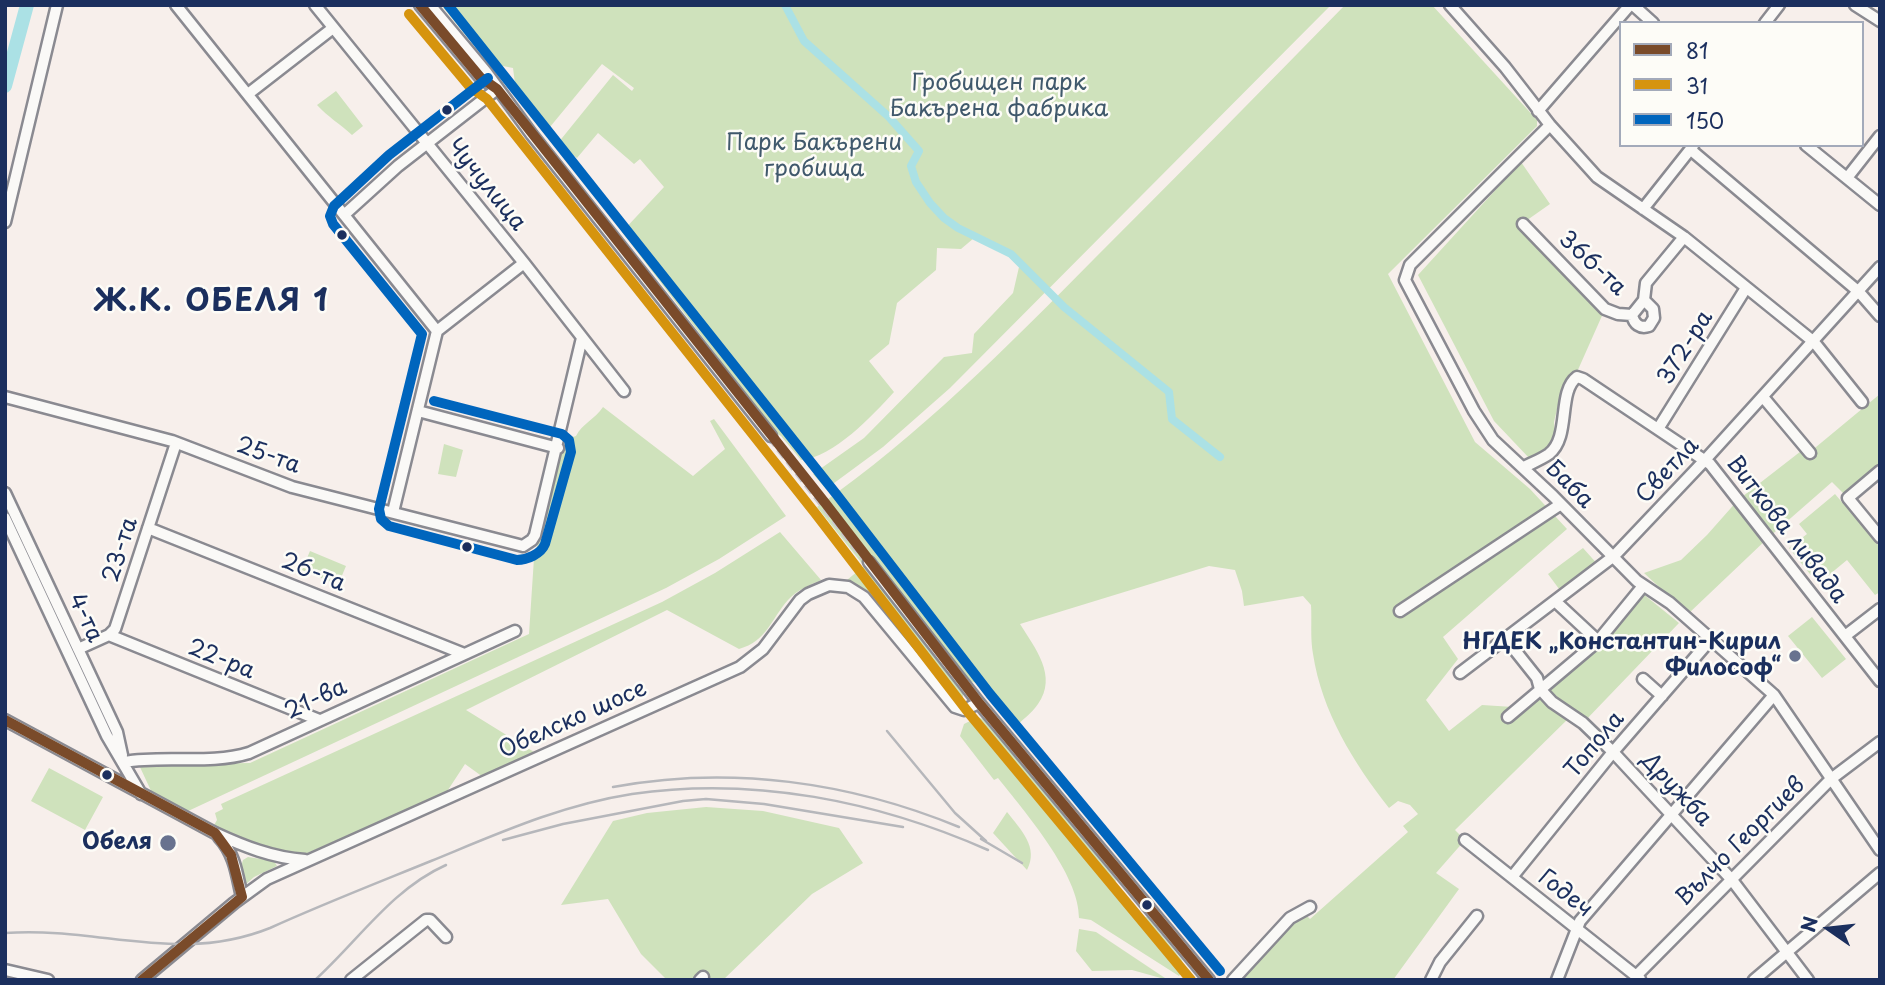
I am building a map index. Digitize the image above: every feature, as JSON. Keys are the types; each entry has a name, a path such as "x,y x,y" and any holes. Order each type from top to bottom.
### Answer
{"street":[{"path":"5,222 57,5"},
{"path":"176,5 437,331"},
{"name":"Чучулица","path":"315,5 624,391"},
{"path":"420,5 480,77 496,89"},
{"path":"430,5 771,436"},
{"path":"1450,5 1597,177 1684,237 1814,342 1862,402"},
{"path":"1538,111 1632,5 1651,21"},
{"path":"1767,21 1779,5"},
{"path":"1855,5 1880,21"},
{"path":"1859,21 1866,12"},
{"path":"248,94 333,28"},
{"path":"344,215 427,143 496,89"},
{"name":"Баба","path":"1550,125 1410,265 1405,280 1481,424 1493,440 1524,467 1643,586 1670,603 1774,695 1880,850"},
{"path":"1847,178 1880,136"},
{"path":"1808,147 1880,205"},
{"path":"1643,209 1692,148 1858,292 1880,316"},
{"name":"366-та","path":"1522,223 1605,309 1618,314 1632,315 1643,300 1646,283 1684,237"},
{"path":"393,512 437,331 524,263"},
{"name":"Светла","path":"1460,673 1614,556 1706,460 1880,267"},
{"name":"372-ра","path":"1658,429 1746,288"},
{"path":"1632,315 1640,327 1652,323 1653,309 1643,300"},
{"path":"418,411 558,448 582,338"},
{"name":"Виткова ливада","path":"1524,467 1555,447 1574,379 1583,379 1706,460 1880,681"},
{"name":"25-та","path":"5,397 176,443 292,486 519,546 528,544 535,535 558,448"},
{"path":"1763,397 1810,453"},
{"name":"23-та","path":"109,635 115,629 176,443"},
{"path":"1880,471 1848,498 1880,537"},
{"name":"4-та","path":"5,493 117,732 124,762"},
{"path":"1400,611 1561,504"},
{"name":"4-та","path":"5,518 107,736 141,794"},
{"name":"26-та","path":"148,528 464,654"},
{"path":"869,562 979,703 1209,980"},
{"name":"Обелско шосе","path":"142,980 267,879 740,667 763,649 800,600 816,589 829,585 848,587 864,597 955,707 964,710 979,703"},
{"path":"1508,717 1598,642 1643,586"},
{"path":"1555,601 1598,642"},
{"path":"1845,636 1880,608"},
{"name":"21-ва","path":"124,762 241,755 515,631"},
{"path":"78,649 109,635"},
{"name":"22-ра","path":"109,635 319,720"},
{"name":"Дружба","path":"1506,639 1552,702 1583,723 1613,752 1732,880 1808,980"},
{"name":"Топола","path":"1511,877 1613,752 1711,639"},
{"path":"1643,679 1662,696"},
{"path":"1557,980 1580,921 1774,695"},
{"path":"5,720 215,833 243,846 291,859 305,860"},
{"name":"Вълчо Георгиев","path":"1638,978 1830,779 1880,742"},
{"path":"215,833 227,846 234,860 242,897"},
{"name":"Годеч","path":"1465,841 1638,978"},
{"path":"1754,980 1880,873"},
{"path":"1233,980 1290,918 1310,907"},
{"path":"1431,980 1440,962 1477,916"},
{"path":"351,980 426,919 446,937"},
{"path":"5,970 48,980"}],"green space":[{"name":"Парк Бакърени гробища","path":"441,5 1331,5 950,388 883,447 826,489 813,474 864,438 944,357 972,353 974,334 1013,293 1019,267 1007,255 974,238 961,249 937,248 936,270 897,303 889,344 869,361 894,392 852,434 826,451 801,460 776,433 622,232 664,187 640,159 634,164 598,133 577,158 558,143 613,75 632,91 634,88 602,64 545,133 517,99 513,68 488,63"},
{"path":"1345,5 1432,5 1537,120 1537,126 1388,274 1475,442 1530,489 1567,529 1443,637 1458,659 1426,700 1449,731 1482,705 1513,707 1545,685 1642,593 1679,623 1583,723 1572,715 1455,830 1465,840 1436,873 1459,889 1393,980 1240,980 1301,910 1310,919 1408,832 1403,826 1418,814 1410,805 1398,801 1389,808 1363,773 1341,736 1317,675 1312,648 1311,605 1303,596 1244,606 1235,570 1209,566 1020,624 1042,663 1046,683 1038,704 1014,728 979,684 970,681 874,559 865,567 963,694 963,703 955,700 866,591 847,580 864,566 817,507 892,450 995,357"},
{"path":"336,91 363,126 352,135 317,105"},
{"path":"1521,162 1550,204 1523,223 1605,309 1577,372 1572,374 1559,401 1554,422 1555,439 1548,450 1530,459 1494,421 1418,275"},
{"path":"1880,394 1880,471 1848,498 1832,482 1688,614 1644,573 1681,560 1738,500 1805,448 1810,452"},
{"path":"603,407 693,476 725,449 710,421 714,419 786,516 719,559 666,588 186,812 153,795 139,765 250,763 529,634 534,558 562,451 566,439 576,436"},
{"path":"444,444 463,450 456,477 438,474"},
{"path":"1835,494 1880,547 1880,592 1875,595 1847,560 1818,584 1789,548 1807,534 1799,524"},
{"path":"780,532 821,580 792,596 756,641 739,649 667,610 466,710 534,752 483,777 465,764 446,793 303,855 256,847 213,827 217,820 215,813 223,809 221,804 662,602"},
{"path":"1583,548 1600,567 1562,593 1548,574"},
{"path":"310,551 346,566 338,585 302,570"},
{"path":"1812,617 1846,659 1822,678 1788,636"},
{"path":"978,717 985,720 1116,880 1114,886 1140,918 1147,917 1182,960 1184,970 1179,976 1091,920 1079,918 1077,901 1070,883 1049,844 998,778 994,780 960,736 964,724"},
{"path":"49,768 103,797 85,830 31,801"},
{"path":"706,807 763,811 839,828 863,863 812,894 723,980 667,980 641,954 608,899 561,905 613,821 647,813"},
{"path":"1007,812 1030,846 1027,870 993,833"},
{"path":"248,857 274,861 277,866 254,877 245,885 241,867 243,860"},
{"path":"1079,929 1096,932 1168,980 1132,970 1092,971 1076,951"}],"waterway":[{"path":"5,86 27,5"},
{"path":"785,5 804,41 889,117 919,151 911,166 916,182 944,218 958,228 1011,254 1064,307 1169,392 1172,419 1220,457"}],"tunnel":[{"path":"771,436 869,562"}],"railway":[{"path":"887,731 955,813 986,841"},
{"path":"613,787 701,778 789,782 875,799 918,811 959,827"},
{"path":"5,933 73,934 171,944 236,939 270,928 555,813 606,799 678,789 723,788 814,797 903,818 988,850"},
{"path":"503,840 563,824 706,799 764,804 903,827"},
{"path":"981,839 1022,863"},
{"path":"315,980 392,902 427,875 446,865"}],"transit line":[{"name":"81","path":"420,5 480,77 497,89 826,504 979,703 1209,980"},
{"name":"150","path":"448,5 837,495 990,694 1220,971"},
{"name":"31","path":"409,14 470,87 487,99 815,513 968,712 1191,980"},
{"name":"150","path":"434,401 562,434 569,440 571,452 545,544 537,553 517,560 389,526 381,519 379,509 422,334 333,224 330,216 334,206 389,155 488,78"},
{"name":"81","path":"5,720 215,833 231,855 242,897"},
{"name":"81","path":"142,980 242,897"}],"place":[{"name":"НГДЕК „Константин-Кирил Философ“","path":"1795,656"},
{"name":"Обеля","path":"168,843"}],"district":[{"name":"Ж.К. ОБЕЛЯ 1","path":"212,303"}],"park label":[{"name":"Гробищен парк Бакърена фабрика","path":"999,97"}]}
